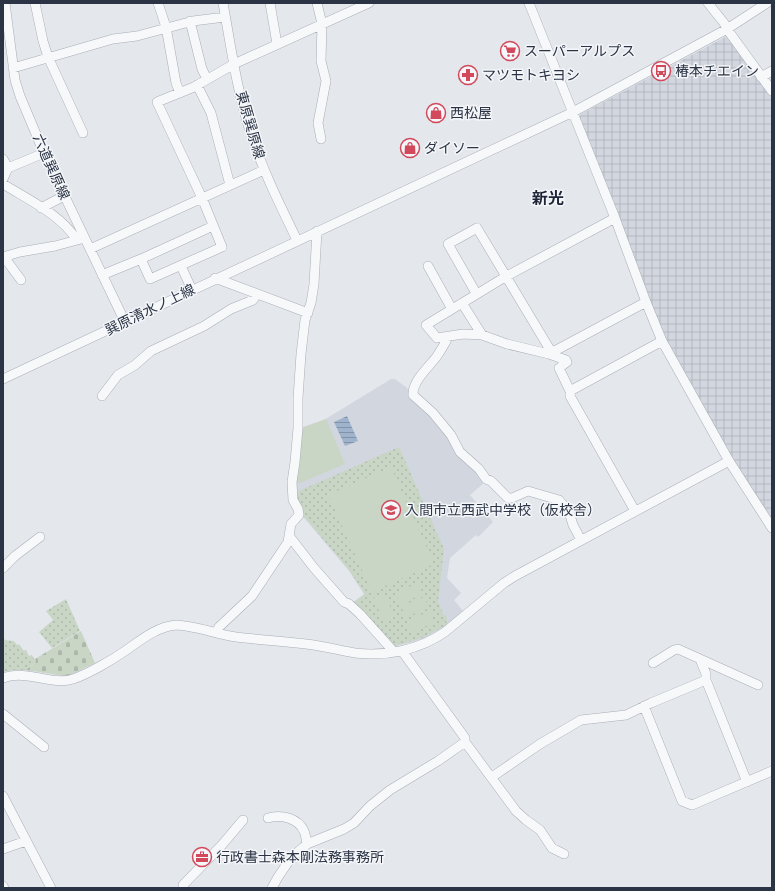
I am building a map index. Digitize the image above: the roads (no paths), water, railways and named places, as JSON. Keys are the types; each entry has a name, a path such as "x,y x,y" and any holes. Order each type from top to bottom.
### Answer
{"street":[{"name":"六道巽原線","path":"5,3 15,80 20,96 64,196 81,239 90,249 125,322"},
{"path":"35,3 48,57 83,133"},
{"path":"158,3 166,27 172,67 180,93"},
{"name":"東原巽原線","path":"222,3 246,117 264,170 297,240"},
{"path":"270,3 278,44"},
{"path":"317,3 322,24 321,61 326,81 318,123 321,139"},
{"path":"141,259 150,280 222,247 202,198 157,102 197,86 234,64 369,3"},
{"path":"529,3 615,218 662,341 729,460 772,528"},
{"path":"708,3 772,91"},
{"name":"巽原清水ノ上線","path":"3,379 215,278 573,112 727,29 767,3"},
{"path":"14,68 113,39 137,36 190,21 225,17"},
{"path":"190,21 202,69 207,79"},
{"path":"3,60 12,55"},
{"path":"761,77 772,71"},
{"path":"197,86 211,112 230,185"},
{"path":"3,179 8,168 44,153"},
{"path":"3,159 8,168"},
{"path":"90,249 264,170"},
{"path":"3,184 65,224 81,239"},
{"path":"41,208 64,196"},
{"path":"615,218 505,277 426,325 437,338 463,334 482,335 507,344 550,354 566,360 567,362 559,368 570,391 570,396 635,511"},
{"path":"102,274 141,259 213,226"},
{"path":"476,294 448,244 477,228 550,354"},
{"path":"216,633 219,627 252,596 288,542 291,524 299,515 298,509 293,500 292,482 298,428 298,398 301,354 305,320 308,313 314,284 317,231"},
{"path":"21,280 3,257 81,239"},
{"path":"181,266 192,290"},
{"path":"428,266 452,309"},
{"path":"215,278 308,313"},
{"path":"102,396 118,376 131,368 151,351 204,326 231,309 253,300 257,294"},
{"path":"550,354 646,302"},
{"path":"462,303 482,335"},
{"path":"448,337 436,357 419,378 412,390 413,395 434,413 451,435 460,452 479,469 486,479 491,481 508,498 512,498 528,491 559,500 569,512 573,525 581,540"},
{"path":"570,391 662,341"},
{"path":"3,678 22,674 54,680 65,681 73,679 98,667 149,634 168,626 183,626 236,637 307,644 356,653 374,654 415,648 437,638 504,583 729,460"},
{"path":"3,568 14,556 40,537"},
{"path":"290,537 292,542 344,602 349,604 398,651 465,738 465,742 516,811 540,830 552,848 564,854"},
{"path":"653,663 678,649 758,685"},
{"path":"700,659 706,674 706,680 747,782"},
{"path":"492,777 540,744 581,720 626,715 706,680"},
{"path":"644,706 682,801 692,805 772,772"},
{"path":"3,714 44,747"},
{"path":"272,888 291,858 307,844 344,829 354,823 370,806 390,790 438,761 465,742"},
{"path":"3,796 51,888"},
{"path":"268,818 285,817 297,822 304,831 307,844"},
{"path":"184,888 182,885 221,846 243,820"},
{"path":"3,849 26,840"}],"water":[{"path":"347,416 358,441 345,446 334,422"}],"place":[{"name":"スーパーアルプス","path":"510,51"},
{"name":"椿本チエイン","path":"661,71"},
{"name":"マツモトキヨシ","path":"468,75"},
{"name":"西松屋","path":"436,113"},
{"name":"ダイソー","path":"410,148"},
{"name":"入間市立西武中学校（仮校舎）","path":"391,510"},
{"name":"行政書士森本剛法務事務所","path":"202,857"}],"district":[{"name":"新光","path":"548,198"}]}
